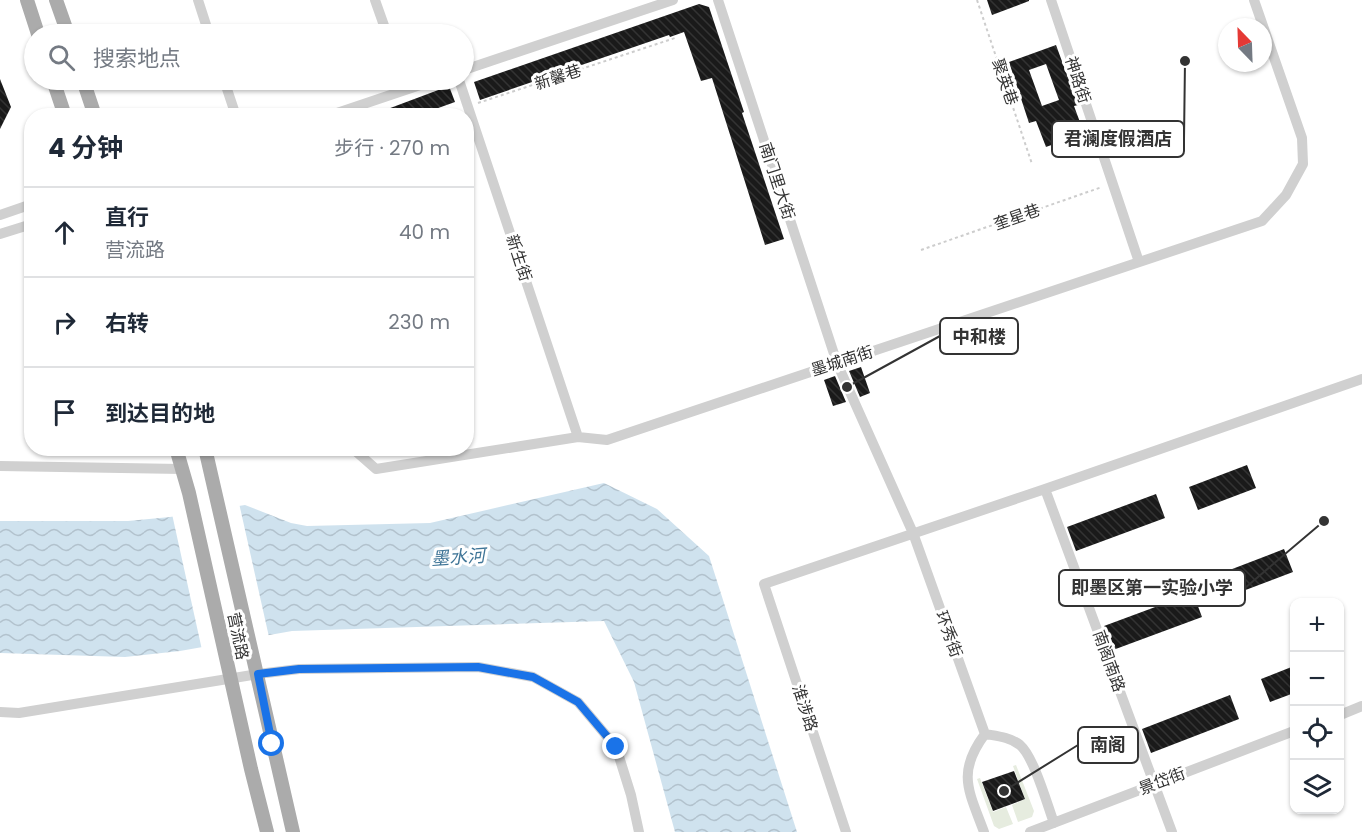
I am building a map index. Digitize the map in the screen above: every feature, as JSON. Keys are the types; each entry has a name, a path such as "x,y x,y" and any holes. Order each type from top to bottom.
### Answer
{"main road":[{"path":"27,0 35,24"},
{"path":"56,0 64,24"},
{"path":"56,90 62,108"},
{"path":"86,90 92,108"},
{"name":"营流路","path":"178,456 189,493 267,832"},
{"name":"营流路","path":"207,456 293,832"}],"street":[{"path":"198,0 206,24"},
{"path":"375,0 383,24"},
{"path":"474,66 638,5 673,0"},
{"name":"南门里大街","path":"718,0 837,363 913,534"},
{"name":"神路街","path":"1052,0 1139,262"},
{"name":"墨城南街","path":"474,455 578,437 607,440 1262,221 1286,195 1303,164 1302,138 1254,0"},
{"path":"227,90 233,108"},
{"path":"348,108 392,90"},
{"name":"新生街","path":"463,90 469,106"},
{"name":"新生街","path":"474,121 578,437"},
{"path":"0,215 24,207"},
{"path":"0,234 24,226"},
{"path":"913,534 1362,379"},
{"name":"墨城南街","path":"361,456 376,469 466,456"},
{"path":"0,466 182,469"},
{"name":"南阁南路","path":"1045,489 1172,832"},
{"name":"淮涉路","path":"846,832 764,584 913,534"},
{"name":"环秀街","path":"913,534 985,734"},
{"path":"0,712 19,713 299,669 478,667 533,677 578,702 616,747 631,795 639,832"},
{"path":"1344,713 1362,706"},
{"name":"景岱街","path":"1030,832 1290,733"},
{"path":"984,832 967,784 968,764 974,748 985,734 1003,737 1020,746 1031,761 1054,823"}],"path":[{"name":"聚英巷","path":"977,0 1032,164"},
{"name":"新馨巷","path":"463,108 675,38"},
{"name":"奎星巷","path":"921,250 1113,183"}],"shaded area":[{"path":"1016,765 1034,811 1032,817 1018,822 1012,805 1025,799 1013,766"},
{"path":"980,778 993,812 1006,807 1013,824 999,829 994,826 977,779"}],"water":[{"name":"墨水河","path":"604,483 657,509 709,556 797,832 675,832 634,682 604,621 292,631 180,651 125,657 0,653 0,521 128,521 245,505 291,523 307,526 430,523"}],"pier":[{"path":"239,503 269,637 202,650 172,514"}],"building":[{"path":"987,0 1029,0 1029,1 992,15"},
{"path":"699,4 709,7 784,239 765,245 712,78 701,81 684,32 670,37 669,35 480,100 474,82"},
{"path":"1056,45 1078,105 1074,106 1084,133 1046,147 1036,121 1029,123 1009,62","holes":["1046,64 1059,100 1042,106 1029,70"]},
{"path":"0,79 11,107 0,129"},
{"path":"438,90 450,90 455,102 438,108 390,108"},
{"path":"861,367 870,393 860,397 849,371"},
{"path":"835,376 846,402 833,406 824,380"},
{"path":"1247,465 1256,488 1198,510 1189,487"},
{"path":"1156,494 1165,518 1076,551 1067,527"},
{"path":"1284,549 1293,572 1235,594 1227,571"},
{"path":"1193,593 1202,617 1113,650 1104,626"},
{"path":"1290,668 1290,694 1270,702 1261,679"},
{"path":"1230,695 1239,719 1151,753 1142,729"},
{"path":"1014,771 1025,799 993,811 982,782"}],"place":[{"name":"君澜度假酒店","path":"1185,61"},
{"name":"中和楼","path":"847,387"},
{"name":"即墨区第一实验小学","path":"1324,521"},
{"name":"南阁","path":"1004,791"}],"route":[{"path":"272,744 258,674 299,669 478,667 533,677 578,702 616,747"}]}
